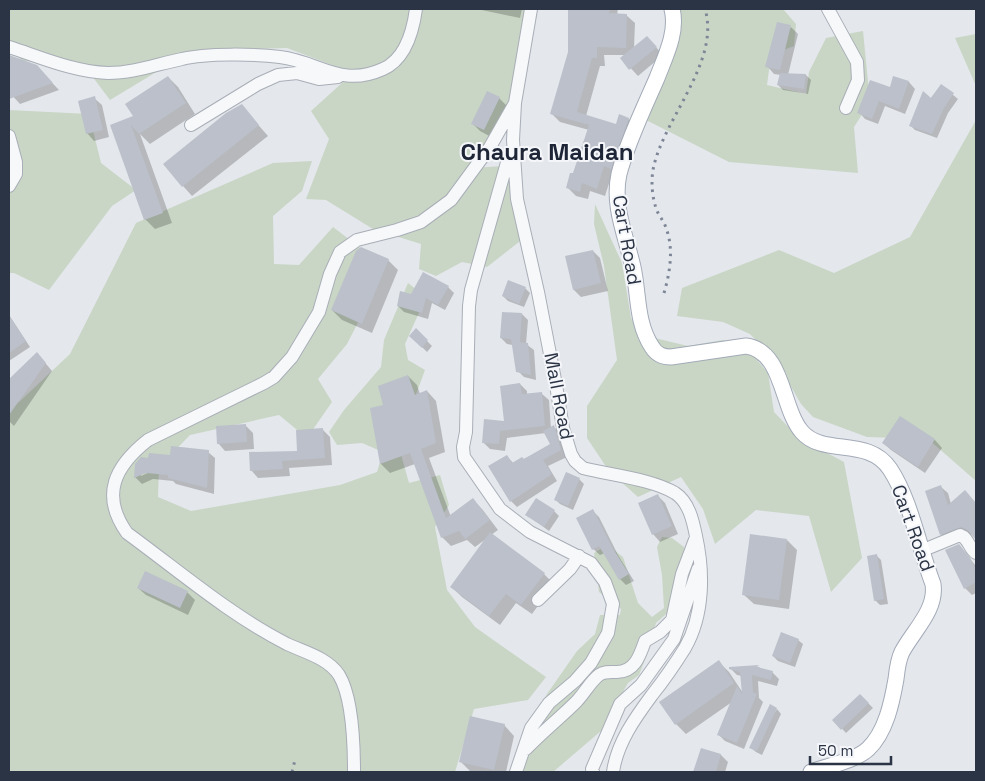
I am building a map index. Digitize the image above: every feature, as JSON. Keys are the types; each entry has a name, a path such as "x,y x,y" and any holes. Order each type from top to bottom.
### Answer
{"main road":[{"name":"Cart Road","path":"672,9 674,16 671,40 623,162 617,188 618,214 633,268 639,312 649,341 657,353 663,357 746,346 765,354 775,370 799,429 807,437 823,444 856,448 868,452 889,468 899,484 933,584 934,595 929,608 901,654 893,698 884,724 873,742 860,754 811,772"}],"street":[{"path":"191,124 278,74 297,73 319,79 360,75 383,69 398,58 405,49 414,24 416,9"},
{"name":"Mall Road","path":"531,9 515,103 514,140 517,199 538,292 563,428 571,454 575,461 583,468 639,480 664,488 680,497 689,511 701,560 701,588 698,612 691,635 685,648 641,710 625,737 617,753 614,772"},
{"path":"828,9 857,62 858,80 846,108"},
{"path":"9,47 85,70 106,73 128,72 193,57 255,56 292,59 343,76"},
{"path":"354,772 348,693 338,674 325,661 268,634 212,596 127,533 119,522 114,508 114,480 120,467 133,451 148,440 264,383 284,368 319,312 330,274 340,252 357,240 421,222 451,200 490,147 515,103"},
{"path":"9,136 16,162 16,174 9,186"},
{"path":"514,140 471,290 466,432 463,454 500,509 530,532 591,563 605,582 613,604 608,633 591,663 549,703 531,728 516,772"},
{"path":"922,551 960,535 966,538 976,553"},
{"path":"521,755 576,702 599,675 631,669 641,654 645,641 660,632 672,620 682,574 696,536"},
{"path":"538,600 570,569 579,556"},
{"path":"593,772 592,769 605,736 620,704 641,684 674,639 701,560"}],"green space":[{"path":"9,9 534,9 527,72 472,168 504,166 519,188 528,235 487,267 462,262 436,276 419,269 421,244 373,229 326,200 306,199 329,139 311,111 353,73 287,48 191,51 110,100 83,64 22,61 9,47"},
{"path":"677,9 783,9 796,24 794,46 771,55 767,85 806,94 809,72 826,38 863,31 870,102 854,127 858,173 729,162 646,120"},
{"path":"976,34 976,86 955,38"},
{"path":"9,110 89,114 101,163 136,190 112,206 49,290 14,273 9,273"},
{"path":"976,120 976,481 928,439 867,437 813,417 801,404 775,359 750,334 723,322 677,316 682,288 779,250 834,273 910,237"},
{"path":"312,161 302,191 273,216 274,264 299,265 333,227 371,256 368,303 347,344 318,379 332,402 307,438 279,415 190,435 159,467 158,497 191,511 340,485 377,472 383,452 362,443 337,445 329,432 344,410 381,367 384,340 408,283 426,297 405,344 408,360 425,370 415,397 395,433 409,483 440,475 449,505 435,527 447,590 475,627 546,677 528,700 474,709 455,772 9,772 9,404 19,402 70,354 136,223 273,163"},
{"path":"595,204 622,263 631,318 642,335 688,346 723,340 747,348 768,373 774,412 799,438 844,462 862,558 831,592 809,516 756,510 715,544 703,509 681,477 638,497 609,471 587,438 587,406 617,360 604,266 594,224"},
{"path":"662,537 672,538 684,547 683,599 656,623 639,675 628,683 601,731 553,772 510,772 547,694 577,651 595,634 600,615 620,615 621,609 599,592 594,553 607,545 623,557 638,603 652,617 664,608 662,575 657,547"}],"building":[{"path":"568,9 610,9 609,13 627,14 626,48 597,47 597,58 592,58 577,112 616,124 619,114 629,118 611,169 604,166 597,189 582,183 580,192 566,188 589,125 550,114 568,52"},
{"path":"777,22 791,25 780,70 765,67"},
{"path":"647,36 657,47 629,70 620,58"},
{"path":"9,55 37,65 53,83 9,99"},
{"path":"780,73 806,74 804,89 777,85"},
{"path":"168,76 186,103 139,134 131,125 163,213 144,220 110,125 133,116 125,104"},
{"path":"893,76 909,81 899,109 879,101 872,119 857,113 870,80 890,87"},
{"path":"941,84 954,93 944,108 932,134 909,126 923,91 931,98"},
{"path":"487,91 500,97 484,130 471,124"},
{"path":"95,96 103,130 86,134 78,101"},
{"path":"242,104 259,125 182,187 163,164 226,113"},
{"path":"361,247 389,259 362,324 331,310 356,251"},
{"path":"593,250 601,283 573,290 565,256"},
{"path":"423,272 449,286 438,305 426,298 422,313 397,306 400,291 411,294"},
{"path":"508,280 526,287 519,304 502,296"},
{"path":"502,312 522,313 520,342 528,343 531,375 516,372 511,339 500,338"},
{"path":"9,315 26,341 9,353"},
{"path":"416,328 428,340 422,348 409,336"},
{"path":"37,352 46,363 9,415 9,379"},
{"path":"408,375 415,395 427,390 436,443 421,449 446,518 473,498 490,520 465,539 459,531 441,538 410,453 380,464 370,408 383,405 378,386"},
{"path":"520,383 522,394 542,392 545,426 500,431 499,444 482,443 484,419 504,421 500,386"},
{"path":"900,416 935,439 918,467 882,443"},
{"path":"246,424 247,442 217,444 216,426"},
{"path":"554,425 561,450 543,460 552,474 510,502 488,466 507,455 512,463 522,457 524,459 550,444 543,431"},
{"path":"323,428 325,458 282,461 283,469 250,471 249,452 297,451 296,430"},
{"path":"171,446 209,450 207,488 168,478 168,475 146,473 134,478 135,464 141,457 148,458 149,453 170,455"},
{"path":"566,472 580,478 568,506 554,500"},
{"path":"941,485 948,505 965,490 976,503 976,540 968,530 961,527 940,535 925,491"},
{"path":"658,494 672,526 652,535 638,503"},
{"path":"536,498 555,510 544,527 525,515"},
{"path":"593,509 612,547 629,574 619,580 599,546 592,550 576,518"},
{"path":"490,532 545,573 521,605 506,594 489,616 450,587"},
{"path":"750,534 787,539 779,600 742,595"},
{"path":"959,544 971,559 976,570 976,582 964,589 945,550"},
{"path":"877,554 884,599 874,601 867,556"},
{"path":"145,571 188,591 180,608 137,588"},
{"path":"781,632 799,639 790,663 772,656"},
{"path":"719,660 734,683 675,725 659,702"},
{"path":"759,665 757,667 773,671 771,680 752,675 753,692 757,694 737,743 717,735 737,686 742,694 740,672 729,669 729,667"},
{"path":"860,694 869,703 841,730 832,720"},
{"path":"770,704 777,708 757,751 749,748"},
{"path":"470,716 505,724 494,770 459,762"},
{"path":"701,748 721,754 716,772 693,772"}],"railway":[{"path":"664,293 669,269 670,244 665,225 655,203 652,189 653,170 658,151 698,70 705,49 708,29 705,9"},
{"path":"292,772 295,760"}],"district":[{"name":"Chaura Maidan","path":"547,151"}]}
